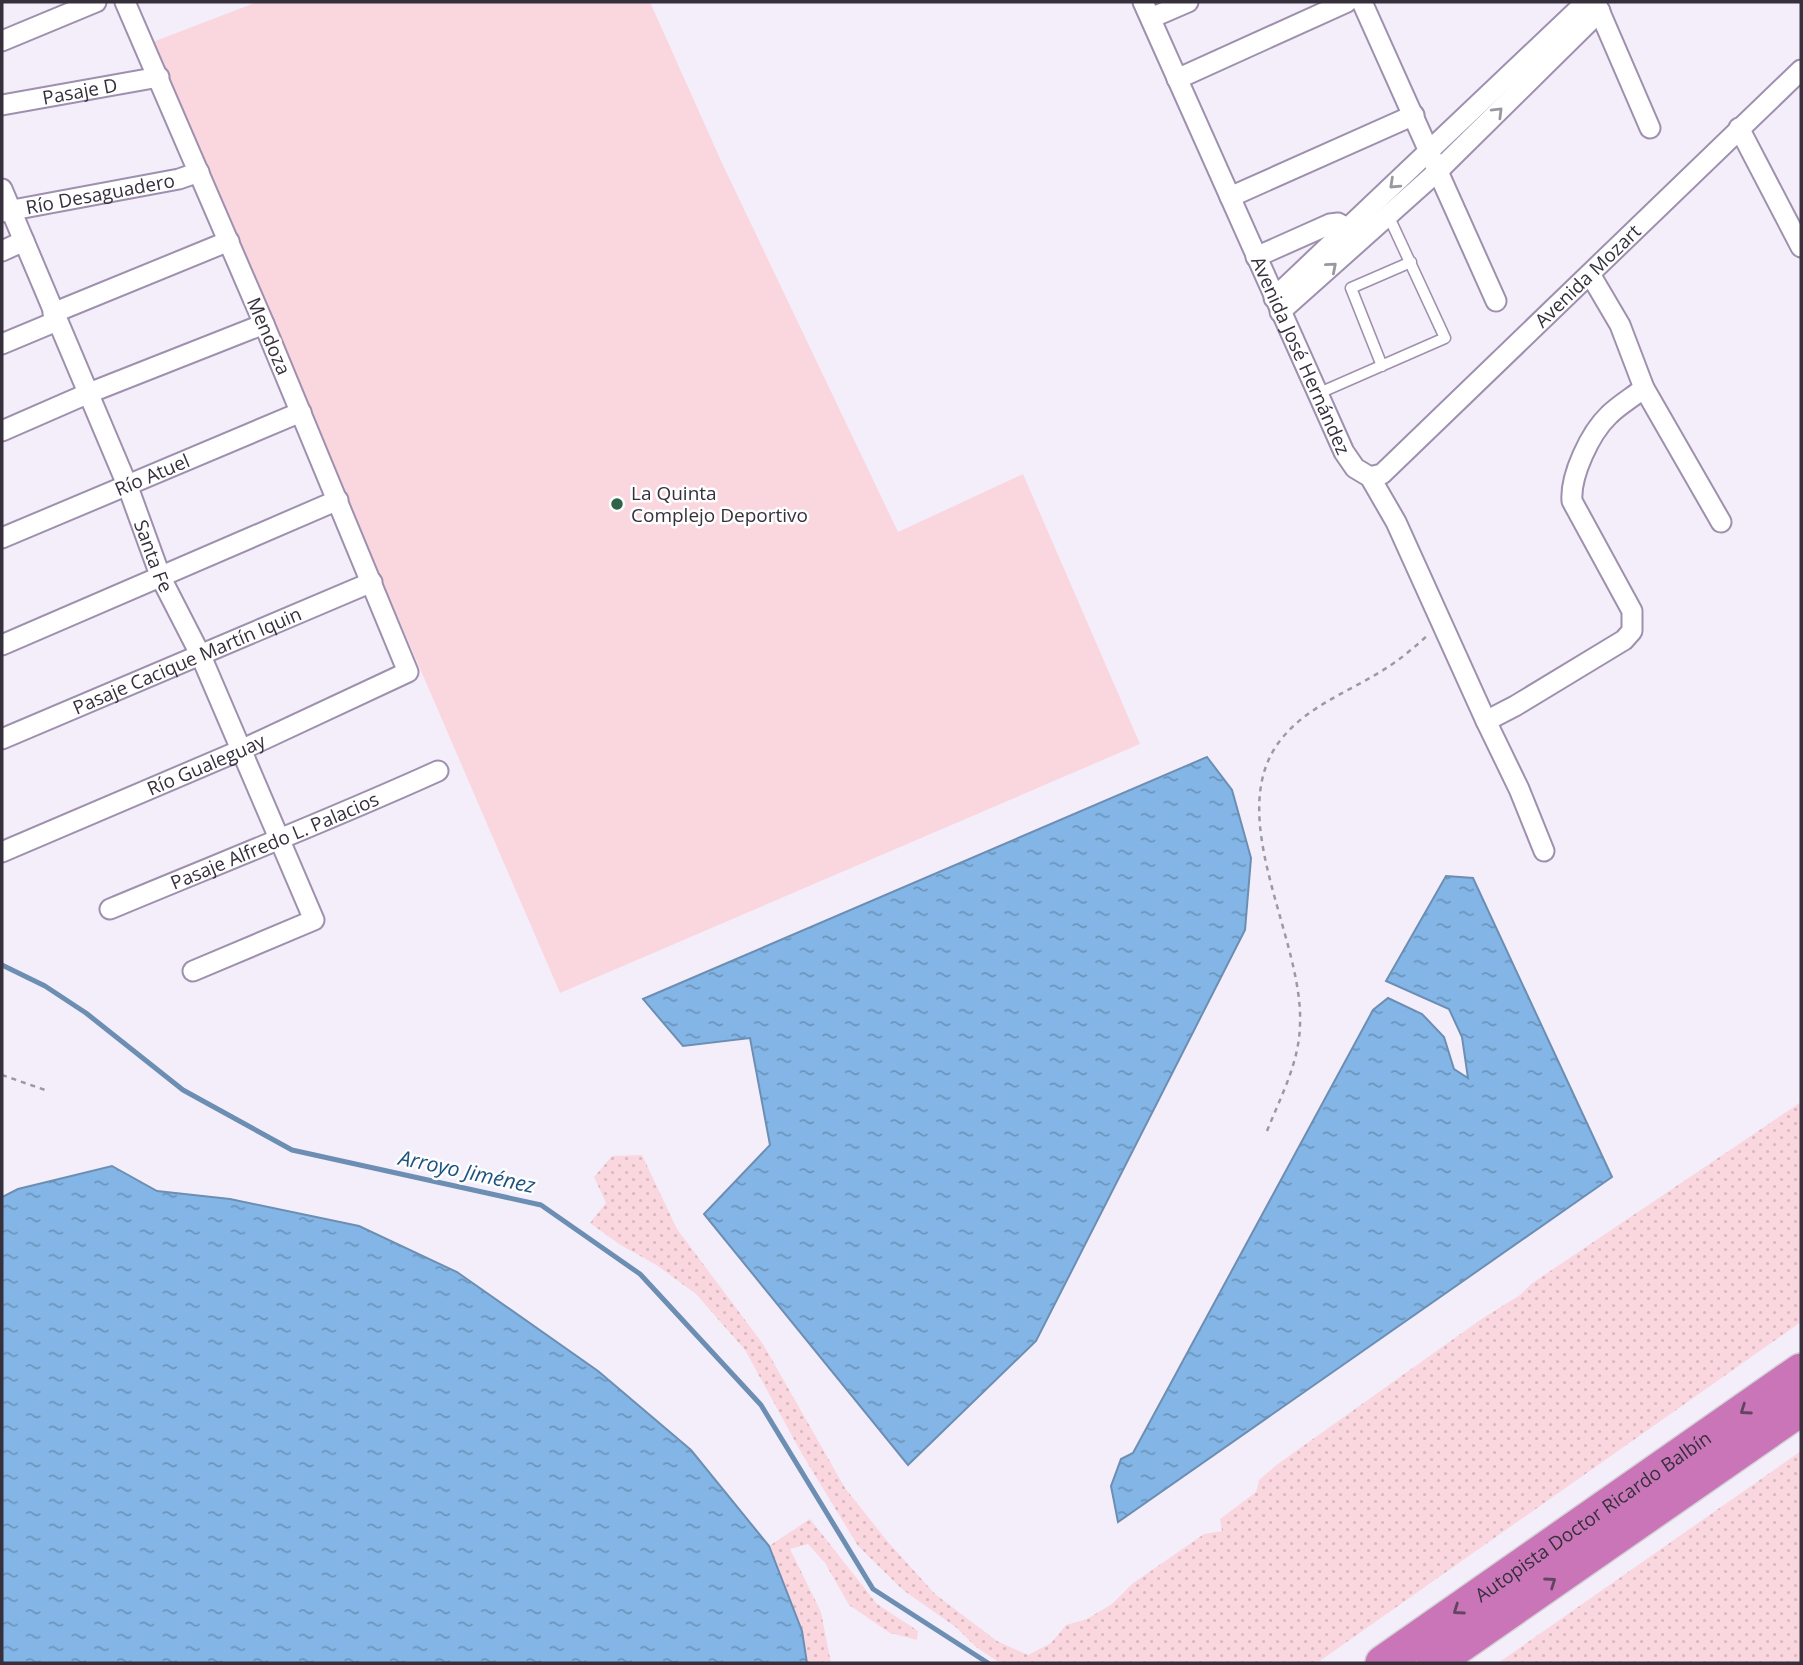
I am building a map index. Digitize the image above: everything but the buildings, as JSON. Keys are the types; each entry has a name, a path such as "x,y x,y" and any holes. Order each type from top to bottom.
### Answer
{"highway":[{"name":"Autopista Doctor Ricardo Balbín","path":"1383,1663 1801,1371"},
{"name":"Autopista Doctor Ricardo Balbín","path":"1434,1663 1801,1408"}],"street":[{"path":"2,41 96,2"},
{"name":"Mendoza","path":"125,2 229,241 408,672"},
{"path":"1147,10 1188,2"},
{"path":"1177,79 1347,2"},
{"path":"1362,2 1496,300"},
{"path":"1594,5 1650,128"},
{"path":"1277,305 1347,228 1430,150 1594,5"},
{"path":"1277,305 1389,217 1439,170 1594,5"},
{"name":"Avenida José Hernández","path":"1147,10 1344,452 1355,468 1370,477 1396,522 1519,789 1544,851"},
{"name":"Avenida Mozart","path":"1370,477 1382,474 1801,70"},
{"name":"Pasaje D","path":"2,105 159,77"},
{"path":"1230,197 1414,114"},
{"path":"1739,128 1801,247"},
{"name":"Río Desaguadero","path":"6,211 179,179 199,172"},
{"name":"Santa Fe","path":"2,189 6,211 24,242 89,393 128,486 162,578 201,656 314,920 193,971"},
{"path":"1256,257 1330,224 1338,223 1347,228"},
{"path":"2,344 55,317 229,241"},
{"path":"2,251 24,242"},
{"path":"1590,274 1620,325 1644,388 1721,522"},
{"path":"2,431 89,393 264,324"},
{"path":"1486,721 1624,640 1632,631 1632,611 1572,501 1571,488 1574,477 1607,416 1644,388"},
{"name":"Río Atuel","path":"2,538 301,412"},
{"path":"2,645 338,500"},
{"name":"Pasaje Cacique Martín Iquin","path":"2,740 372,582"},
{"name":"Río Gualeguay","path":"2,852 241,750 408,672"},
{"name":"Pasaje Alfredo L. Palacios","path":"110,909 279,838 354,810 438,771"}],"lane":[{"path":"1317,394 1445,338 1389,217"},
{"path":"1382,366 1350,288 1410,262"}],"path":[{"path":"1266,1131 1296,1062 1300,1024 1295,973 1260,834 1258,802 1261,780 1277,744 1311,710 1387,668 1416,647 1441,622"},
{"path":"2,1075 48,1091"}],"shaded area":[{"name":"La Quinta Complejo Deportivo","path":"257,2 650,2 722,163 898,532 1023,474 1140,744 560,993 150,43"},
{"path":"1801,1102 1801,1322 1317,1663 1000,1663 976,1647 957,1628 903,1590 858,1546 802,1454 745,1350 696,1294 658,1266 619,1244 590,1223 606,1203 594,1177 612,1156 642,1155 677,1229 763,1344 845,1488 888,1542 935,1594 997,1641 1028,1655 1051,1643 1066,1625 1087,1619 1112,1604 1132,1584 1204,1534 1222,1531 1220,1519 1256,1492 1259,1480 1275,1466 1480,1320 1520,1295 1531,1284"},
{"path":"1801,1451 1801,1663 1498,1663"},
{"path":"810,1519 877,1604 918,1631 917,1640 890,1633 849,1605 825,1563 808,1544 790,1549 821,1612 831,1663 807,1663 802,1631 769,1546"}],"water":[{"path":"1207,757 1232,790 1251,858 1245,930 1036,1341 908,1465 704,1214 770,1145 750,1038 683,1046 643,999"},
{"path":"1446,876 1473,878 1612,1177 1118,1522 1111,1486 1121,1459 1133,1453 1373,1010 1388,998 1422,1014 1444,1037 1454,1069 1468,1078 1462,1037 1449,1009 1386,981"},
{"path":"112,1166 157,1191 230,1199 359,1226 457,1272 598,1371 691,1450 769,1546 802,1631 807,1663 2,1663 2,1197 18,1189"}],"waterway":[{"name":"Arroyo Jiménez","path":"2,965 45,986 86,1013 183,1090 292,1150 541,1205 640,1274 761,1405 873,1589 988,1663"}],"place":[{"name":"La Quinta Complejo Deportivo","path":"617,504"}]}
